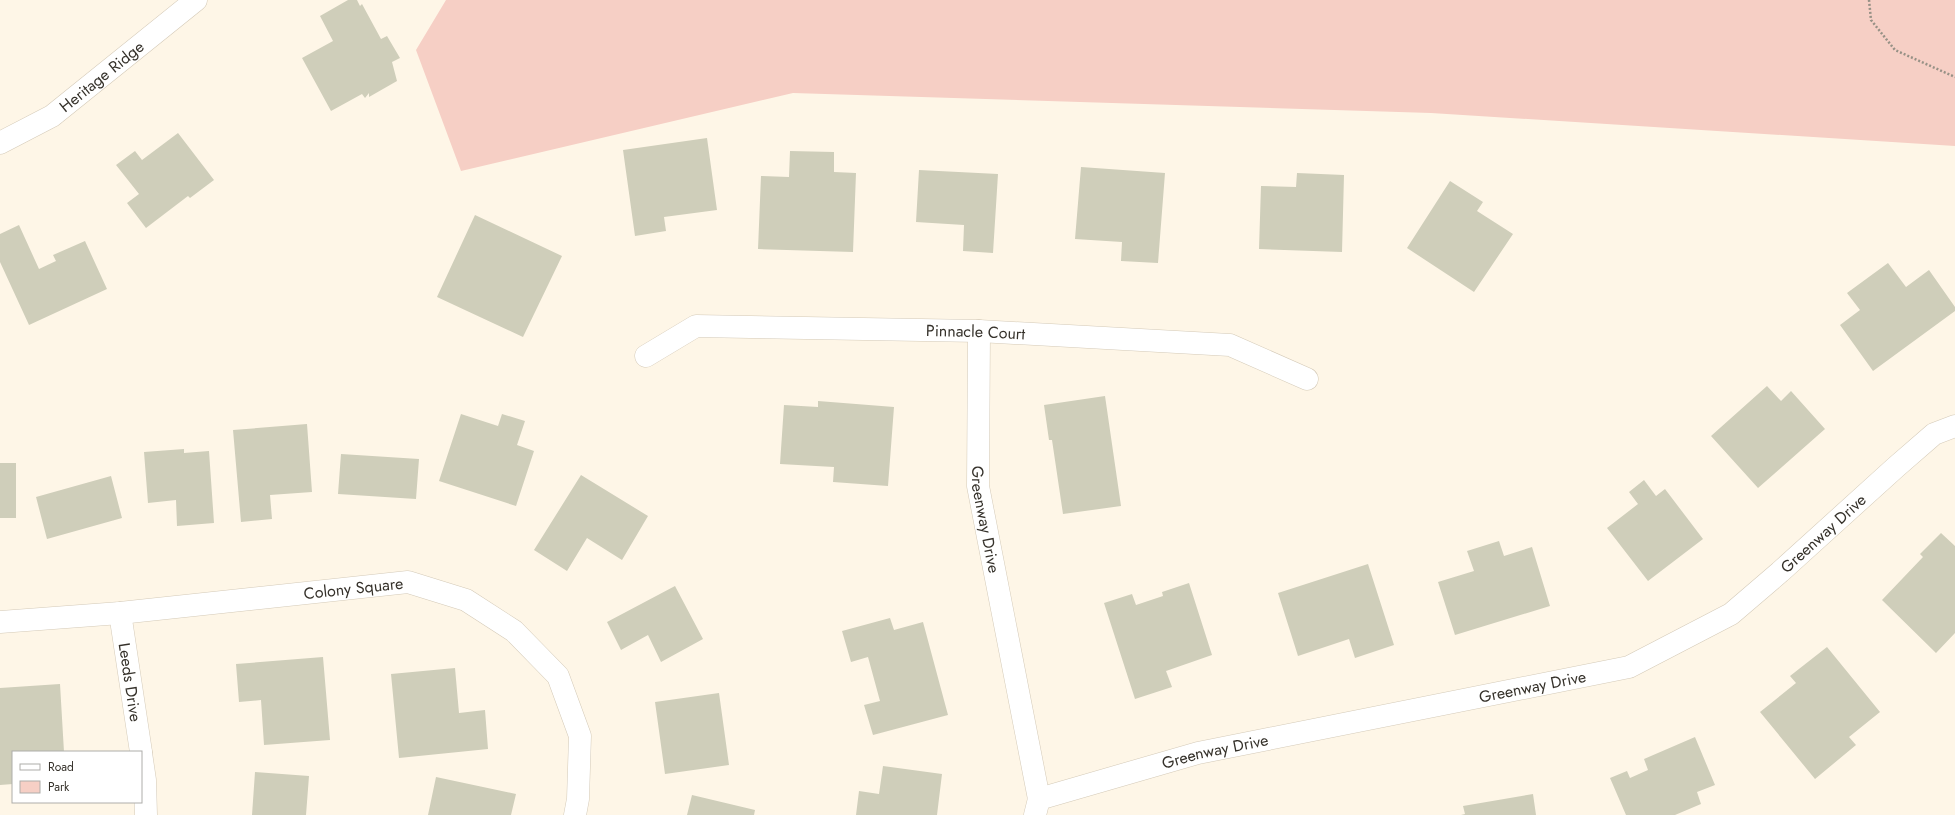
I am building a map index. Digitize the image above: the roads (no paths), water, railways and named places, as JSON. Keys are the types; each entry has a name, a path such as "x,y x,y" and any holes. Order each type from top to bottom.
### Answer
{"street":[{"name":"Heritage Ridge","path":"0,143 52,116 196,0"},
{"name":"Pinnacle Court","path":"646,356 696,326 979,331 1230,345 1307,379"},
{"name":"Greenway Drive","path":"979,331 978,486 1037,807 1198,753 1629,667 1731,614 1934,434 1955,426"},
{"name":"Colony Square","path":"0,622 120,613 408,582 466,600 514,631 558,676 580,736 578,800 575,815"},
{"name":"Leeds Drive","path":"120,613 141,751"},
{"name":"Leeds Drive","path":"142,759 145,780 146,815"}]}
